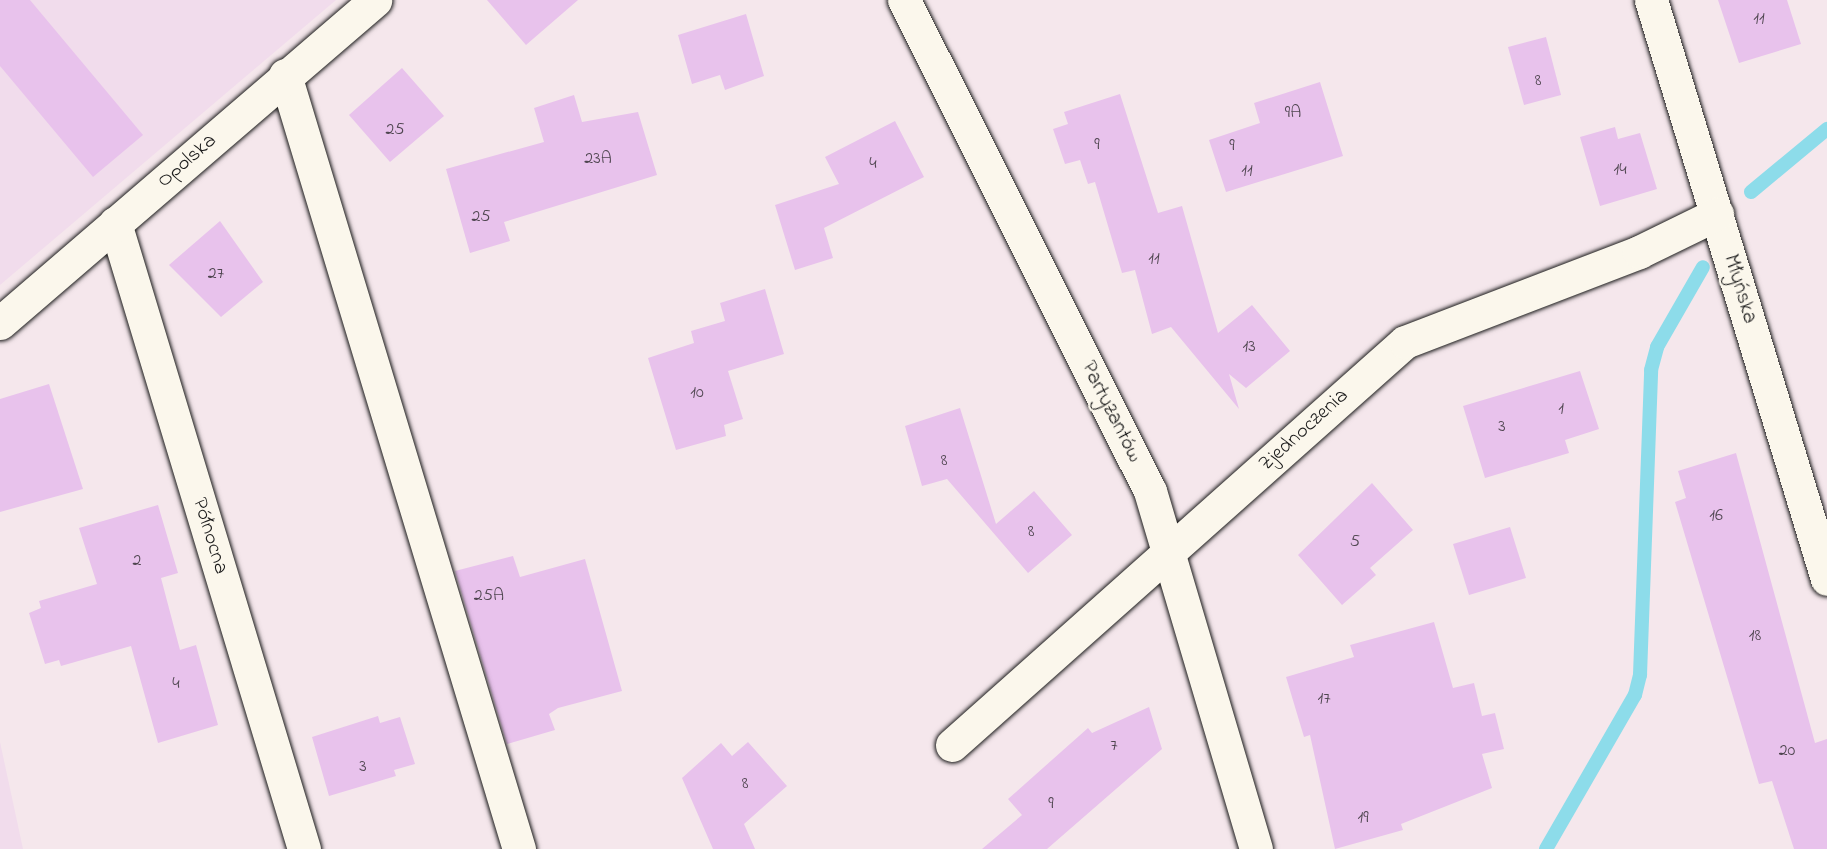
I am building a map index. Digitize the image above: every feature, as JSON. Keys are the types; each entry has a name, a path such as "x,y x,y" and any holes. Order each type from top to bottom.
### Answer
{"street":[{"name":"Opolska","path":"0,323 285,75 375,0"},
{"name":"Partyzantów","path":"904,0 1142,474 1169,550 1256,849"},
{"name":"Młyńska","path":"1651,0 1718,214 1827,579"},
{"path":"285,75 519,849"},
{"name":"Zjednoczenia","path":"952,745 1405,342 1639,252 1718,214"},
{"name":"Północna","path":"115,223 304,849"}],"shaded area":[{"path":"0,0 336,0 0,285"},
{"path":"0,742 23,849 0,849"}],"building":[{"path":"0,0 30,0 143,135 93,177 0,66"},
{"path":"487,0 578,0 526,45"},
{"path":"1718,0 1787,0 1801,44 1739,63"},
{"path":"746,14 764,76 725,90 720,75 692,84 678,35"},
{"path":"1546,37 1561,95 1524,105 1508,47"},
{"path":"402,68 444,116 390,162 349,115"},
{"path":"1320,82 1343,156 1226,192 1209,140 1260,123 1254,103"},
{"path":"1120,94 1158,213 1182,206 1218,333 1252,305 1290,351 1246,388 1229,374 1239,409 1171,327 1152,334 1135,270 1122,273 1095,182 1088,184 1080,160 1065,164 1053,129 1068,124 1064,112"},
{"path":"574,95 582,122 638,112 657,175 504,222 510,241 470,253 446,169 544,142 534,108"},
{"path":"895,121 924,177 824,228 833,258 795,270 775,205 839,184 825,157"},
{"path":"1615,127 1618,139 1640,133 1657,189 1600,206 1580,137"},
{"path":"220,221 263,282 221,317 169,265"},
{"path":"765,289 784,354 728,371 743,419 724,425 726,436 676,450 648,358 694,343 691,331 725,321 720,303"},
{"path":"1580,371 1599,429 1565,440 1569,453 1485,478 1463,406"},
{"path":"49,384 83,489 0,512 0,399"},
{"path":"960,408 996,524 1034,491 1072,535 1028,573 947,479 922,486 905,426"},
{"path":"1736,453 1815,743 1827,739 1827,849 1794,849 1772,781 1759,784 1675,502 1686,498 1678,471"},
{"path":"1372,483 1413,530 1370,568 1376,575 1342,605 1298,555"},
{"path":"158,505 178,573 161,578 180,650 196,645 218,725 158,743 131,646 61,666 59,660 45,664 29,613 41,608 39,601 97,584 79,528"},
{"path":"1510,527 1526,578 1469,595 1453,544"},
{"path":"513,556 520,577 585,559 622,691 558,708 549,714 555,730 507,744 455,571"},
{"path":"1434,622 1453,688 1474,683 1482,716 1495,713 1504,749 1482,754 1492,788 1401,824 1403,830 1335,849 1310,735 1304,737 1286,677 1354,657 1350,645"},
{"path":"1149,707 1162,749 1047,849 982,849 1022,815 1008,799 1088,728 1092,733"},
{"path":"378,716 380,723 400,717 415,764 394,770 396,776 329,796 312,737"},
{"path":"748,742 787,786 744,824 755,849 713,849 682,778 721,743 732,756"}],"waterway":[{"path":"1751,192 1827,129"},
{"path":"1546,849 1635,695 1640,675 1651,370 1657,347 1703,267"}]}
